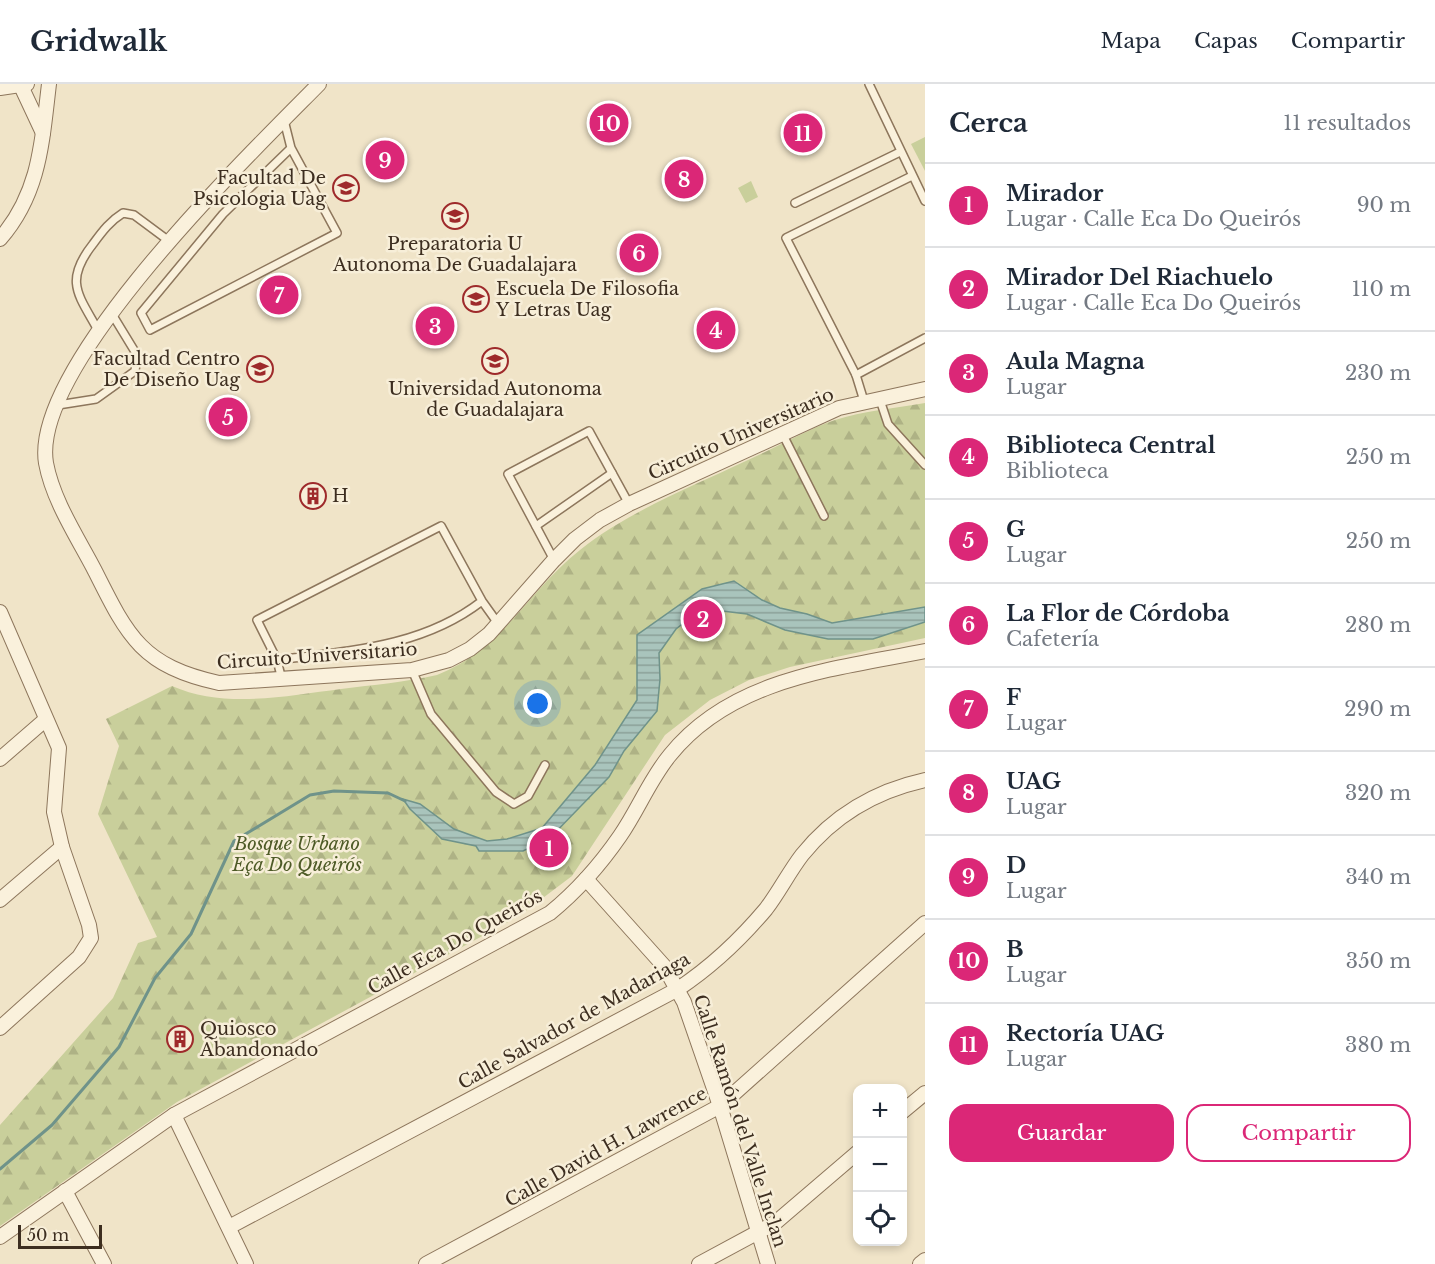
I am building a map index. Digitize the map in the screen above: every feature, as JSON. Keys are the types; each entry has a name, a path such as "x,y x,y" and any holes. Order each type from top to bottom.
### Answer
{"street":[{"path":"0,239 14,223 30,190 41,155 49,84"},
{"name":"Circuito Universitario","path":"319,84 192,213 99,332 64,387 50,417 46,441 46,463 54,490 121,624 139,646 161,663 187,676 219,683 431,667 470,649 554,560 600,520 628,504 839,408 879,397 925,389"},
{"path":"0,88 24,85 43,133"},
{"path":"0,612 4,633 59,748 54,812 62,847 89,925 91,938 79,957 0,1028"},
{"name":"Calle Eca Do Queirós","path":"0,1237 174,1115 550,913 586,879 620,837 669,756 685,739 722,710 752,693 790,679 925,651"},
{"path":"0,759 45,720"},
{"name":"Calle Salvador de Madariaga","path":"229,1227 678,989 708,967 744,934 768,906 801,857 839,818 881,793 925,780"},
{"path":"0,900 62,847"},
{"name":"Calle Ramón del Valle Inclan","path":"586,879 657,958 678,989 691,1018 720,1106 768,1264"},
{"name":"Calle David H. Lawrence","path":"426,1264 720,1106 925,923"},
{"path":"907,1109 925,1093"},
{"path":"174,1115 246,1264"},
{"path":"699,1264 759,1233 786,1215 853,1156"},
{"path":"64,1191 104,1264"},
{"path":"920,1264 925,1260"}],"lane":[{"path":"869,84 925,201"},
{"path":"284,119 291,148 337,233 150,330 141,313 223,214 291,148"},
{"path":"795,203 900,152"},
{"path":"864,401 856,375 786,238 912,176"},
{"path":"99,332 80,296 75,276 81,260 112,220 123,213 134,215 170,242"},
{"path":"55,405 96,399 135,371 137,354 112,314"},
{"path":"856,375 925,338"},
{"path":"879,397 888,424 925,465"},
{"path":"554,560 508,474 589,431 628,504"},
{"path":"782,434 824,516"},
{"path":"536,526 612,473"},
{"path":"282,680 277,660 257,620 441,525 482,601 497,622"},
{"path":"277,660 401,642 459,618 482,601"},
{"path":"412,670 431,714 496,792 514,804 528,796 545,765"}],"green space":[{"path":"925,137 925,171 911,144"},
{"path":"751,181 758,197 746,203 738,188"},
{"name":"Bosque Urbano Eça Do Queirós","path":"925,403 925,638 790,667 749,680 710,700 665,735 572,876 519,916 177,1102 0,1226 0,1125 113,998 138,943 157,937 98,814 119,746 106,719 172,686 213,697 255,699 413,680 437,675 480,651 561,567 580,550 619,523 683,490 824,424 857,414"}],"water":[{"path":"734,581 762,600 780,608 832,623 925,607 925,622 873,639 828,639 785,630 747,614 714,610 698,612 676,629 659,653 660,679 657,711 624,751 609,777 550,838 523,851 479,851 476,846 442,839 410,809 403,799 420,804 454,829 487,841 507,839 542,828 595,765 637,700 637,635 702,589"}],"waterway":[{"path":"0,1169 52,1125 119,1047 155,978 191,934 234,841 310,795 334,791 388,793 405,801"}],"place":[{"name":"B","path":"609,123"},
{"name":"Rectoría UAG","path":"803,133"},
{"name":"D","path":"385,160"},
{"name":"UAG","path":"684,179"},
{"name":"Facultad De Psicologia Uag","path":"346,188"},
{"name":"Preparatoria U Autonoma De Guadalajara","path":"455,216"},
{"name":"La Flor de Córdoba","path":"639,253"},
{"name":"F","path":"279,295"},
{"name":"Escuela De Filosofia Y Letras Uag","path":"476,299"},
{"name":"Aula Magna","path":"435,326"},
{"name":"Biblioteca Central","path":"716,330"},
{"name":"Universidad Autonoma de Guadalajara","path":"495,361"},
{"name":"Facultad Centro De Diseño Uag","path":"260,369"},
{"name":"G","path":"228,417"},
{"name":"H","path":"313,496"},
{"name":"Mirador Del Riachuelo","path":"703,619"},
{"name":"Mirador","path":"549,848"},
{"name":"Quiosco Abandonado","path":"180,1039"}]}
